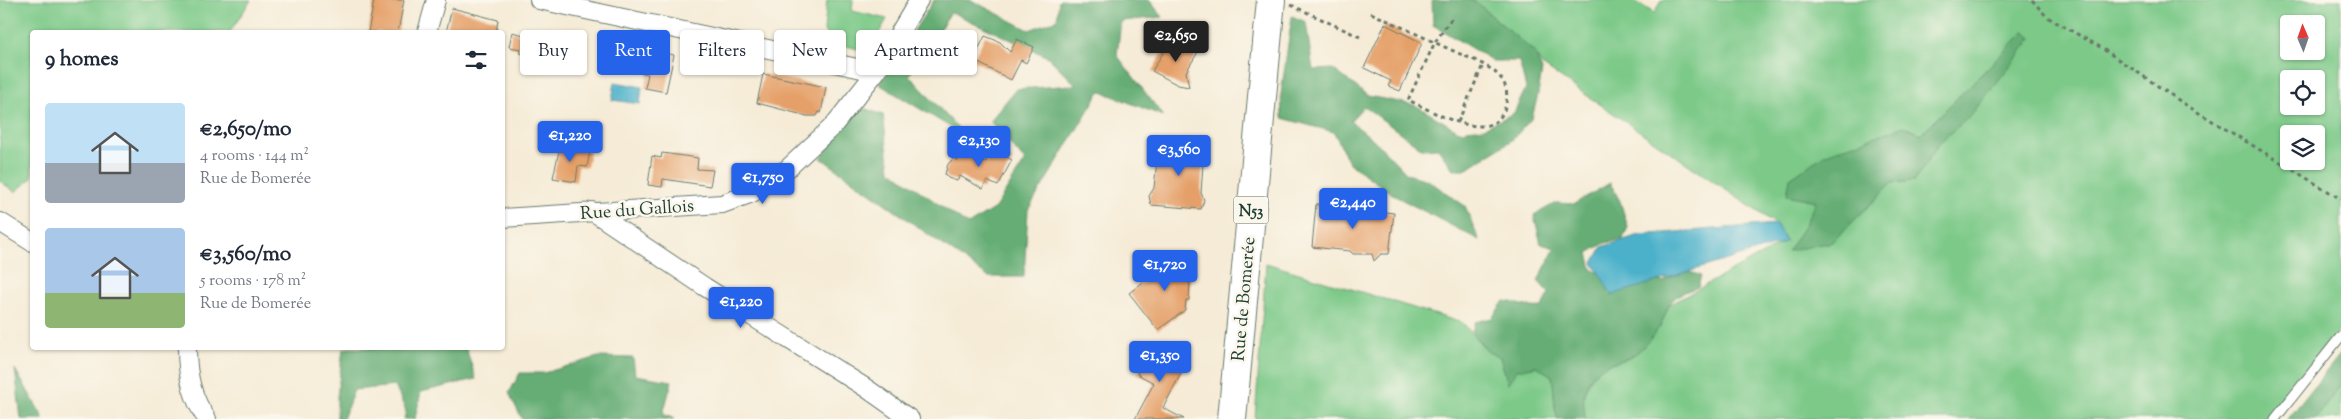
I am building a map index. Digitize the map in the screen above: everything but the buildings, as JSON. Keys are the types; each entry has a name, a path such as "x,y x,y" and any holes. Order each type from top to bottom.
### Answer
{"main road":[{"name":"Rue de Bomerée","path":"1232,419 1271,3"}],"street":[{"path":"428,30 436,0"},
{"path":"539,0 856,68"},
{"name":"Rue du Gallois","path":"902,30 920,0"},
{"name":"Rue du Gallois","path":"505,218 722,204 752,193 787,169 833,126 874,75"},
{"path":"592,211 910,419"},
{"path":"0,222 30,241"},
{"path":"187,350 188,379 201,411 207,419"}],"lane":[{"path":"2275,419 2341,336"}],"path":[{"path":"2032,0 2047,17 2100,47 2186,105 2341,199"},
{"path":"1271,3 1294,5 1360,37"},
{"path":"1371,13 1435,42 1483,65 1500,77 1506,86 1507,97 1505,107 1492,123 1472,127 1408,100 1435,42 1454,15"},
{"path":"1458,122 1483,65"}],"green space":[{"path":"0,0 251,0 231,30 30,30 30,180 15,192 0,181"},
{"path":"827,0 853,0 852,11 887,19 881,30 856,30 856,49 846,46 846,30 824,30"},
{"path":"934,0 971,0 1029,30 1057,20 1059,0 1149,0 1163,17 1121,21 1117,55 1163,116 1100,91 1028,210 1024,277 988,277 821,158 858,106 883,115 890,170 968,225 995,208 1025,161 990,121 1016,89 1076,85 1048,57 951,12 939,30 914,30"},
{"path":"1432,0 1469,0 1477,3 1535,53 1542,70 1532,118 1512,140 1466,169 1453,169 1438,148 1422,149 1364,106 1350,121 1375,141 1407,174 1428,180 1465,206 1479,240 1395,196 1349,163 1334,132 1282,118 1281,94 1292,16 1306,22 1313,70 1333,69 1368,96 1415,105 1459,131 1484,128 1514,113 1526,88 1519,61 1493,61 1433,25"},
{"path":"1469,0 1633,0 1654,13 1662,0 2341,0 2341,328 2265,419 1585,419 1582,403 1585,390 1593,375 1606,363 1624,360 1661,325 1669,305 1786,241 1776,224 1542,65 1535,53 1477,3","holes":["2024,32 2032,38 1970,116 1941,140 1914,181 1892,183 1832,242 1789,250 1805,225 1816,201 1787,195 1921,134"]},
{"path":"2024,32 2032,38 1970,116 1941,141 1914,181 1892,183 1832,242 1788,251 1805,225 1816,201 1787,195 1790,178 1826,154 1904,126 1921,134"},
{"path":"885,75 909,75 965,136 879,84"},
{"path":"1610,183 1620,201 1628,227 1623,239 1605,243 1588,253 1592,269 1606,277 1607,290 1622,290 1649,281 1663,282 1685,270 1701,276 1698,287 1681,294 1673,300 1660,326 1640,350 1629,358 1604,366 1593,375 1584,392 1585,419 1558,419 1555,409 1552,376 1536,366 1517,370 1508,384 1500,357 1488,352 1472,333 1475,322 1492,318 1504,301 1532,307 1542,307 1549,293 1538,281 1555,248 1541,244 1534,215 1556,203 1574,204"},
{"path":"1266,263 1463,323 1488,352 1500,357 1508,383 1517,370 1536,366 1552,376 1555,409 1558,419 1255,419"},
{"path":"343,350 467,350 476,379 421,392 415,419 404,419 406,411 395,386 354,390 343,419 337,419 337,397"},
{"path":"2341,353 2341,384 2316,419 2288,419"},
{"path":"598,357 633,358 635,375 672,381 663,414 674,419 522,419 509,393 520,373 544,373"},
{"path":"15,369 44,419 21,419"},
{"path":"2341,384 2341,419 2316,419"}],"water":[{"path":"615,82 642,87 640,104 612,100"},
{"path":"1776,224 1786,242 1612,295 1593,263 1602,247 1639,235"}]}
